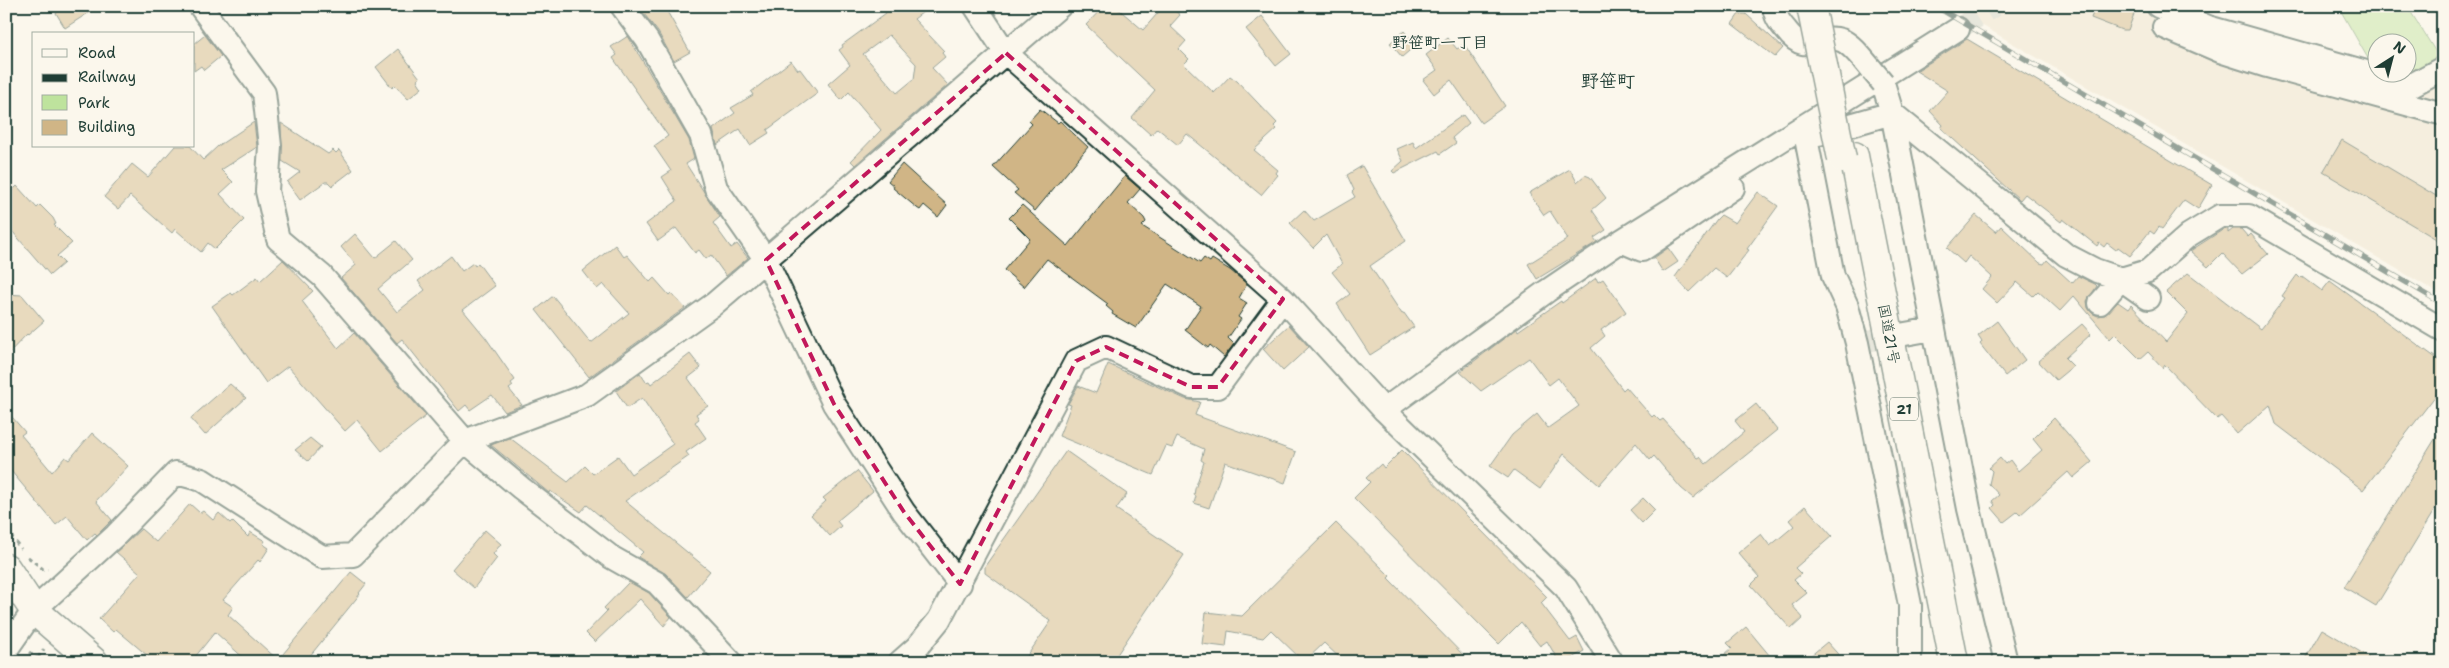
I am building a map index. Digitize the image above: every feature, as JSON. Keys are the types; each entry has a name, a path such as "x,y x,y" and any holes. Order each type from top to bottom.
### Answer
{"main road":[{"name":"国道21号","path":"1811,6 1848,157 1954,662"},
{"name":"国道21号","path":"1824,6 1848,157 1937,662"},
{"path":"6,568 34,610 94,662"}],"street":[{"path":"200,6 264,93 270,146 267,192 278,238 322,276 464,441 521,488 611,557 657,583 731,662"},
{"path":"622,6 646,40 701,136 716,188 766,260 834,404 904,512 960,584"},
{"path":"975,6 1006,53 1283,299 1384,410 1566,588 1612,662"},
{"path":"6,650 34,610 116,535 176,473 202,480 322,557 352,555 464,441 587,395 714,304 1060,6"},
{"path":"1774,6 1776,17 1793,40 1805,45 1832,38 1843,40 1877,76 1892,113 1971,518 2006,662"},
{"path":"2161,16 2208,27 2412,85 2443,68"},
{"path":"2161,16 2220,51 2267,66 2443,114"},
{"path":"1384,410 1546,291 1621,241 1958,29"},
{"path":"1621,241 1642,250 1806,138 1892,113"},
{"path":"1892,113 2066,255 2095,270 2121,279 2148,298"},
{"path":"1806,138 1834,276 1862,342 1910,605 1910,662"},
{"path":"2100,303 2121,279 2148,271 2189,235 2220,216 2249,216 2443,330"},
{"path":"900,662 917,647 939,620 960,584 1076,361 1106,347 1191,387 1218,387 1283,299"},
{"path":"1894,336 1933,329"}],"path":[{"path":"6,529 25,554 43,569 54,568"},
{"path":"38,658 41,662"}],"highlighted area":[{"path":"1006,53 1283,299 1218,387 1191,387 1106,347 1076,361 960,584 904,512 834,404 766,260"}],"shaded area":[{"path":"1949,6 2137,6 2205,34 2411,96 2443,78 2443,296"}],"green space":[{"path":"2338,6 2407,6 2439,57 2416,69 2416,32 2366,32 2366,55"}],"building":[{"path":"67,6 99,6 65,28 56,13"},
{"path":"638,6 664,6 690,52 674,61 658,32"},
{"path":"882,6 931,6 914,19 944,51 942,53 945,57 932,68 948,85 855,165 851,161 881,130 849,92 841,100 828,84 850,65 839,50 843,47 842,45 886,13","holes":["889,35 916,64 914,79 897,93 863,54"]},
{"path":"1104,6 1115,6 1143,30 1164,6 1169,6 1180,15 1170,26 1186,41 1179,49 1189,59 1184,64 1214,93 1230,76 1277,123 1274,126 1277,129 1254,150 1278,170 1276,173 1278,175 1261,195 1187,134 1178,145 1157,128 1151,135 1132,118 1155,90 1086,25"},
{"path":"2096,6 2114,6 2134,14 2128,30 2122,30 2091,18"},
{"path":"1739,14 1746,14 1783,48 1775,57 1732,24"},
{"path":"1262,16 1291,54 1276,66 1246,29"},
{"path":"1404,31 1416,45 1402,57 1390,43"},
{"path":"205,35 221,56 204,70 201,66 195,70 195,43"},
{"path":"628,36 689,140 694,159 686,164 720,217 713,223 731,248 737,244 748,258 726,276 711,255 706,259 699,250 695,253 676,228 658,241 646,224 677,201 662,177 671,171 654,146 668,136 613,58 617,55 611,47"},
{"path":"1448,38 1457,49 1464,44 1505,106 1481,123 1451,80 1434,94 1423,80 1437,70 1426,55"},
{"path":"1967,39 2212,185 2198,209 2184,200 2162,229 2159,227 2154,234 2150,231 2130,256 2118,247 2116,250 2107,243 2104,247 2099,243 2097,246 2063,219 2061,222 2025,194 2020,200 1941,128 1943,125 1930,111 1948,91 1916,71"},
{"path":"398,49 420,78 417,80 422,88 408,99 395,85 392,88 376,67"},
{"path":"791,61 798,70 800,69 818,93 767,130 769,133 750,145 740,129 717,145 713,129 735,113 731,108 753,95 751,92"},
{"path":"1040,109 1058,123 1060,121 1088,147 1035,211 1014,193 1018,190 993,167 1032,124 1029,121"},
{"path":"1463,115 1469,123 1452,138 1456,143 1440,154 1438,151 1394,173 1392,171 1403,161 1397,149 1413,142 1416,148"},
{"path":"254,122 257,147 221,170 233,182 220,194 244,220 215,249 208,243 201,252 175,229 172,233 130,196 118,209 104,197 132,164 148,177 173,148 192,148 203,160 218,146"},
{"path":"281,123 328,154 333,150 336,153 339,150 353,170 332,186 325,182 300,200 287,182 300,172 282,161"},
{"path":"2342,140 2443,200 2443,243 2323,172"},
{"path":"902,164 947,205 938,217 924,205 920,210 917,208 893,188 894,186 888,181"},
{"path":"1362,166 1406,241 1370,266 1402,314 1404,313 1414,327 1370,355 1337,304 1350,294 1332,272 1342,264 1326,235 1313,248 1290,223 1304,210 1314,221 1355,197 1347,175"},
{"path":"1570,169 1577,182 1585,175 1590,177 1606,198 1592,210 1606,230 1594,238 1597,242 1537,279 1528,264 1568,239 1550,211 1544,215 1529,193"},
{"path":"1125,176 1140,189 1128,203 1144,218 1146,222 1142,226 1200,263 1204,258 1210,262 1212,259 1230,270 1247,284 1239,298 1247,303 1238,317 1241,319 1228,338 1234,344 1224,357 1210,345 1208,348 1185,330 1201,306 1167,284 1136,328 1112,314 1113,312 1106,306 1108,304 1047,259 1024,287 1004,270 1030,239 1009,218 1022,205 1068,246"},
{"path":"17,186 37,208 40,205 53,218 56,224 54,225 72,243 57,256 64,263 50,275 6,224 6,197"},
{"path":"1758,192 1778,206 1747,249 1749,250 1727,278 1714,268 1689,292 1675,277 1717,219 1721,215 1735,223"},
{"path":"1976,215 1996,232 2001,226 2040,263 2044,264 2047,260 2072,283 2078,276 2095,284 2097,286 2087,301 2088,308 2092,313 2098,316 2105,315 2118,302 2128,309 2131,305 2166,342 2188,314 2166,292 2188,273 2261,329 2285,298 2282,296 2297,275 2300,278 2302,276 2322,291 2330,281 2443,363 2443,386 2363,490 2276,424 2270,405 2237,434 2221,416 2217,419 2165,365 2163,368 2148,352 2140,359 2115,334 2110,339 2074,296 2060,311 2038,291 2033,296 2017,282 1997,303 1982,289 1992,277 1969,256 1964,263 1947,248"},
{"path":"2224,229 2228,229 2228,233 2233,229 2241,229 2248,237 2251,234 2268,254 2242,274 2222,253 2208,267 2190,251"},
{"path":"355,234 375,258 396,241 412,260 378,289 397,312 425,290 418,281 451,256 462,271 473,263 475,266 478,263 495,286 463,310 486,338 515,380 511,383 513,386 509,389 522,405 505,412 492,395 470,410 466,405 459,411 402,339 397,343 341,278 356,265 341,247"},
{"path":"615,245 624,257 627,255 650,282 654,278 669,295 671,293 685,308 589,377 536,310 553,296 591,343 629,313 603,284 597,289 583,271"},
{"path":"1668,248 1678,262 1663,272 1654,258"},
{"path":"283,260 313,291 302,301 338,348 354,333 426,416 382,451 357,420 345,431 288,366 266,383 212,306 231,293 233,295 257,277 260,281"},
{"path":"1596,278 1598,282 1603,279 1626,312 1601,330 1605,336 1591,348 1623,390 1626,387 1652,417 1654,415 1660,421 1663,419 1698,458 1700,457 1706,464 1744,432 1735,421 1756,404 1777,430 1693,498 1681,488 1654,456 1650,460 1636,443 1599,485 1564,454 1540,489 1514,470 1508,478 1490,466 1512,435 1537,414 1548,428 1579,406 1558,378 1549,385 1529,358 1481,391 1460,372 1511,333 1517,329 1518,331 1561,301 1562,303"},
{"path":"6,294 22,295 44,321 27,334 6,356"},
{"path":"1997,321 2025,360 2005,376 1980,344 1982,342 1978,336"},
{"path":"2082,324 2091,334 2065,358 2073,366 2056,380 2038,361"},
{"path":"1289,325 1309,347 1283,371 1263,349"},
{"path":"690,354 701,368 688,378 708,406 696,414 699,419 695,422 706,438 686,452 689,456 625,501 710,571 688,597 666,574 638,557 643,552 587,505 581,512 550,491 549,493 491,445 510,438 568,482 585,466 593,474 618,456 631,474 673,444 642,398 627,408 616,391 640,373 646,382 649,381 651,384"},
{"path":"1108,364 1185,399 1200,402 1195,415 1296,452 1285,483 1225,462 1209,508 1194,503 1195,489 1204,462 1201,460 1204,449 1177,437 1172,448 1166,446 1153,475 1059,436 1071,405 1068,404 1078,386 1096,393"},
{"path":"230,384 246,398 205,435 191,419"},
{"path":"6,410 25,432 21,435 52,472 65,457 69,460 92,433 128,466 96,501 112,520 97,535 95,533 87,540 67,516 56,525 6,465"},
{"path":"2054,418 2092,462 2073,478 2068,472 2020,515 2017,512 2004,522 1992,508 1995,505 1992,501 1999,495 1989,484 1992,471 1989,468 2000,458 2005,464 2010,460 2018,471 2042,450 2033,439"},
{"path":"2443,426 2443,496 2376,606 2344,587"},
{"path":"310,438 321,447 308,461 295,450"},
{"path":"1402,450 1547,597 1541,603 1570,641 1577,637 1584,651 1565,662 1559,662 1547,641 1540,646 1521,622 1499,644 1354,498 1370,482 1366,478 1381,464 1384,468"},
{"path":"1066,451 1127,494 1116,509 1184,555 1112,662 1023,662 1051,621 985,573 985,566"},
{"path":"857,471 873,491 837,521 841,526 830,536 811,515 826,501 823,498"},
{"path":"1643,498 1655,510 1642,523 1630,510"},
{"path":"190,504 200,513 203,511 213,520 219,513 230,523 232,521 248,537 250,532 265,541 263,544 269,548 260,562 258,560 223,600 233,607 228,615 278,660 351,572 366,584 305,662 248,662 215,632 191,662 155,662 116,629 113,632 99,619 140,573 116,552 141,529 156,542"},
{"path":"1805,506 1832,536 1795,568 1801,574 1794,580 1807,593 1792,605 1803,618 1791,629 1751,585 1759,577 1738,553 1761,534 1770,546 1794,526 1789,520"},
{"path":"1336,523 1390,576 1388,578 1470,662 1344,662 1324,643 1304,662 1271,630 1263,638 1228,631 1226,647 1202,644 1206,612 1242,616"},
{"path":"485,530 501,544 493,554 497,558 474,588 452,569"},
{"path":"629,582 649,593 671,617 664,626 640,599 595,642 586,633 607,611 604,608"},
{"path":"1746,627 1775,662 1716,662 1732,648 1727,643"},
{"path":"2322,629 2329,633 2377,662 2303,662"},
{"path":"1827,642 1845,662 1803,662"}],"tunnel":[{"path":"1958,29 1994,6"},
{"path":"1867,341 1894,336"}],"railway":[{"path":"1935,6 2443,304"}],"district":[{"name":"野笹町一丁目","path":"1440,42"},
{"name":"野笹町","path":"1608,81"}]}
